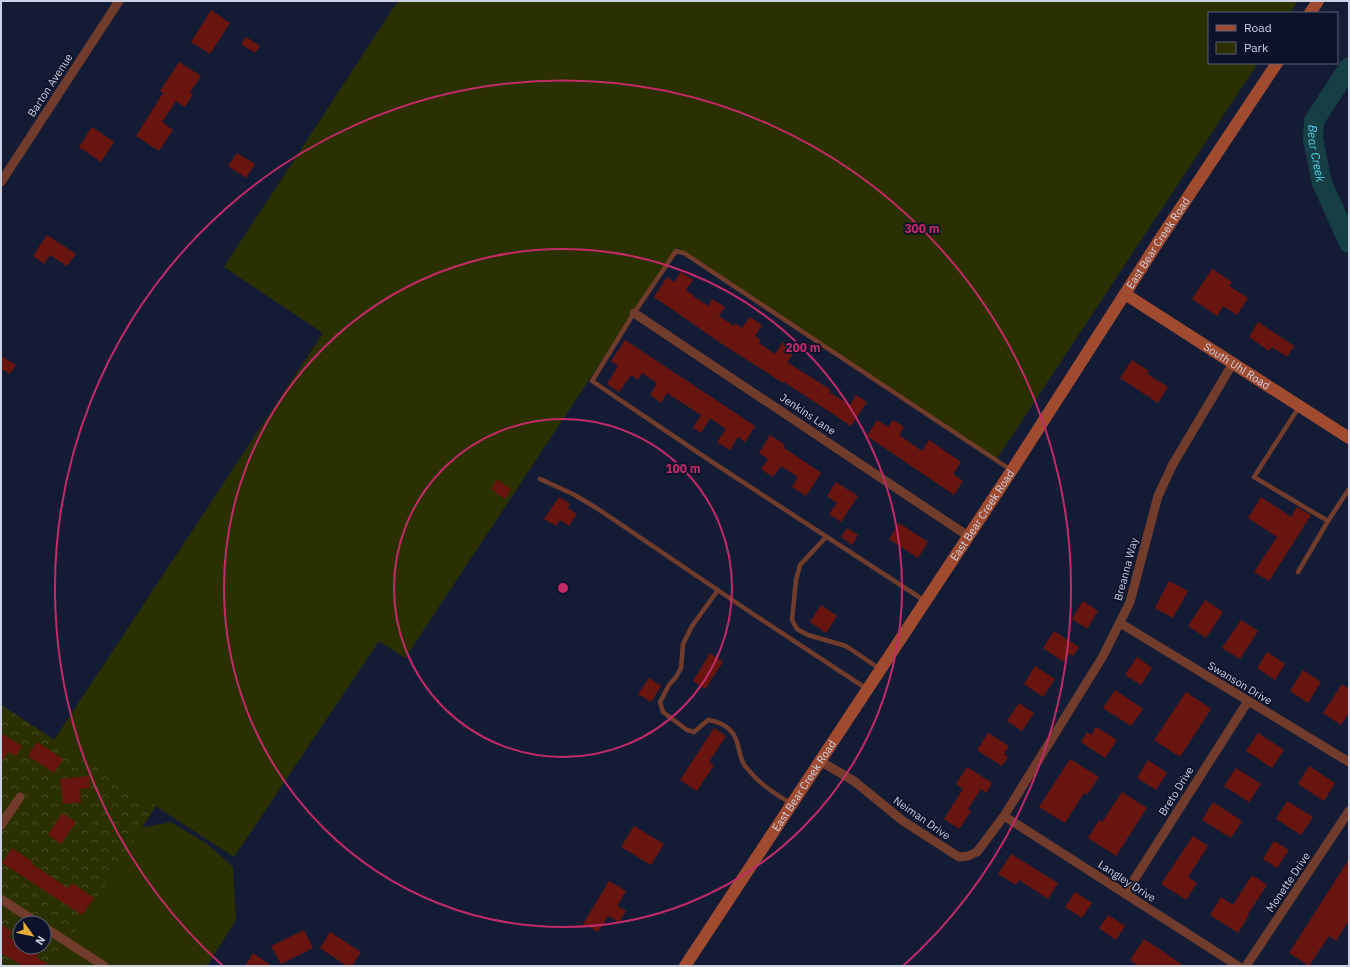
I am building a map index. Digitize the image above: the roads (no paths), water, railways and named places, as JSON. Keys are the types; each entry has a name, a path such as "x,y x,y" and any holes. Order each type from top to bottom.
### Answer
{"main road":[{"path":"1311,12 1318,1"},
{"name":"East Bear Creek Road","path":"685,966 924,601 1012,470 1125,294 1276,64"},
{"name":"South Uhl Road","path":"1125,294 1349,438"}],"street":[{"name":"Barton Avenue","path":"1,182 119,1"},
{"name":"Jenkins Lane","path":"634,313 968,536"},
{"name":"Breanna Way","path":"1004,816 1103,656 1120,623 1130,602 1158,496 1173,464 1233,363"},
{"name":"Swanson Drive","path":"1120,623 1349,762"},
{"name":"Breto Drive","path":"1125,894 1248,701"},
{"name":"Neiman Drive","path":"820,761 854,781 904,821 958,856 968,856 977,852 1004,816"},
{"path":"1,825 20,796"},
{"name":"Monette Drive","path":"1246,966 1349,811"},
{"name":"Langley Drive","path":"1004,816 1238,966"},
{"path":"1,899 26,915"},
{"path":"52,932 104,966"}],"lane":[{"path":"924,601 592,381 634,313 676,251 684,253 1012,470"},
{"path":"1300,406 1254,477 1328,521"},
{"path":"540,479 573,494 598,509 867,688"},
{"path":"1298,572 1349,489"},
{"path":"826,536 800,565 796,580 792,620 797,629 808,635 846,646 880,669"},
{"path":"718,590 692,626 683,644 681,668 669,685 660,702 663,712 687,730 694,732 708,720 715,721 727,727 736,736 742,762 745,767 760,784 792,804"}],"waterway":[{"name":"Bear Creek","path":"1349,67 1314,121 1313,139 1322,183 1349,243"}]}
